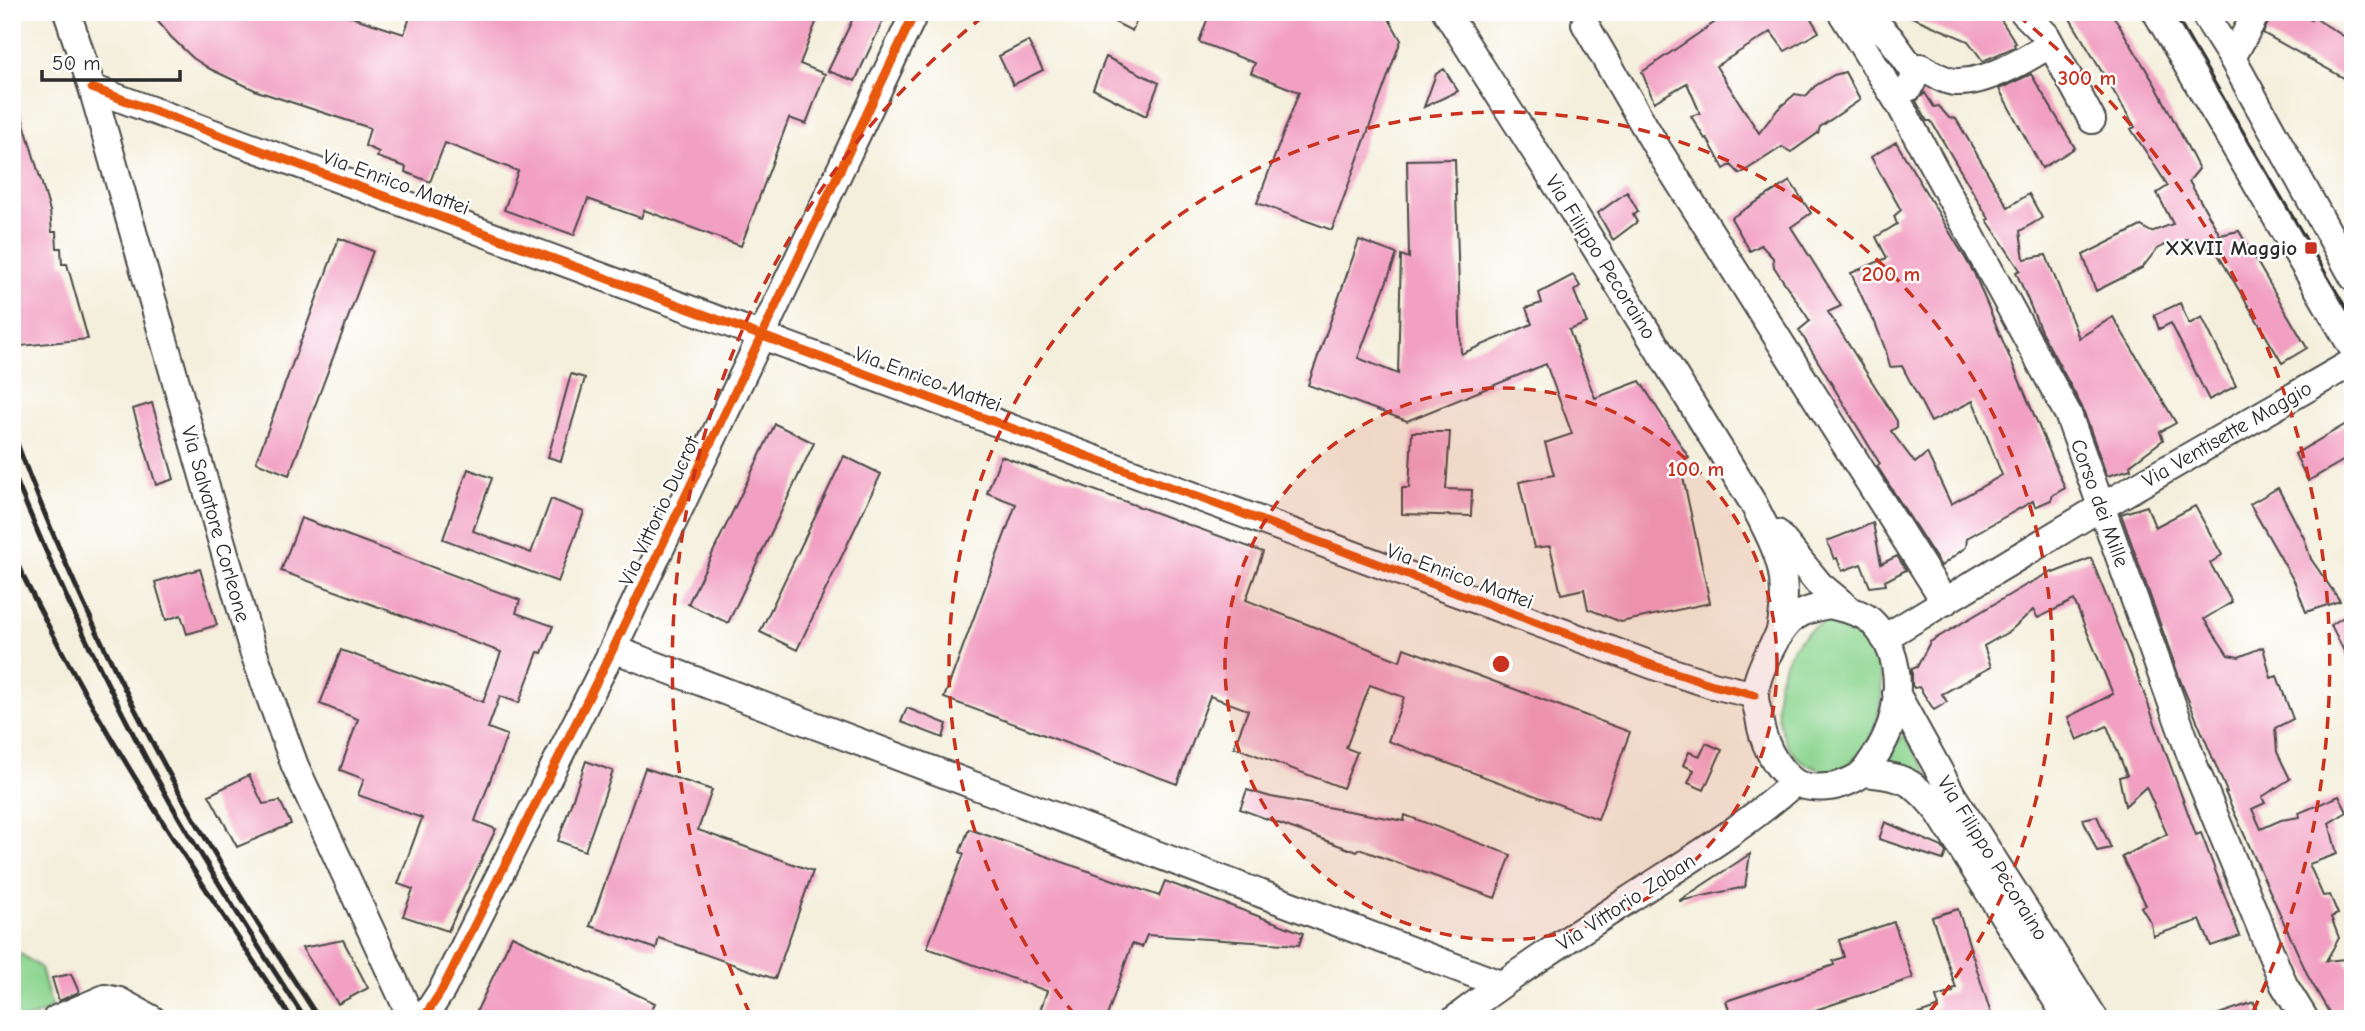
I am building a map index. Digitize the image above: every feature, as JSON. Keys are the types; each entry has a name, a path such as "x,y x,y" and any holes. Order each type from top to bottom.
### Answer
{"street":[{"name":"Via Salvatore Corleone","path":"67,12 92,88 252,649 295,766 412,1019"},
{"name":"Via Vittorio Ducrot","path":"424,1019 442,990 613,649 915,12"},
{"name":"Via Filippo Pecoraino","path":"1446,12 1754,503 1776,547 1786,584 1785,608 1779,635"},
{"name":"Corso dei Mille","path":"1841,12 1900,107 2068,414 2193,765 2284,985 2305,1019"},
{"path":"1865,12 1891,38 1916,74"},
{"path":"2023,12 2046,35 2092,120"},
{"path":"2156,12 2353,349"},
{"path":"2203,12 2232,58 2353,277"},
{"path":"2232,58 2257,12"},
{"path":"1584,24 1659,151 1945,602"},
{"path":"1900,107 1920,67 1952,82 1971,80 2023,61 2050,44"},
{"name":"Via Enrico Mattei","path":"92,88 1657,667 1755,695"},
{"name":"Via Ventisette Maggio","path":"1884,638 2101,507 2353,362"},
{"name":"Via Filippo Pecoraino","path":"1754,503 1820,585 1850,611"},
{"path":"1830,605 1864,616 1873,623 1884,638 1895,663 1894,719 1885,741 1862,773 1838,787 1816,788 1794,783 1781,769 1760,731 1755,695 1767,656 1779,635 1795,617 1830,605"},
{"path":"613,649 1500,984"},
{"name":"Via Filippo Pecoraino","path":"1896,694 1953,796 2095,1019"},
{"name":"Via Filippo Pecoraino","path":"1862,773 1890,775 1920,788 1940,814 2068,1019"},
{"name":"Via Vittorio Zaban","path":"1455,1019 1500,984 1724,838 1794,783"},
{"path":"56,1019 105,998 119,1001 152,1019"}],"green space":[{"path":"1828,620 1857,631 1874,652 1881,679 1879,709 1870,736 1855,758 1836,770 1813,767 1794,753 1786,742 1777,707 1782,671 1789,655 1799,640 1812,628"},
{"path":"1904,736 1933,782 1929,784 1887,763"},
{"path":"12,948 41,968 52,1009 27,1019 12,1019"}],"building":[{"path":"150,12 336,12 404,34 412,12 820,12 800,64 825,74 806,124 789,118 741,246 644,210 641,218 588,199 574,235 504,210 518,171 445,143 430,182 405,172 406,167 377,157 379,152 365,146 370,128 257,91 210,69 193,58"},
{"path":"856,12 887,12 855,81 828,71"},
{"path":"1095,12 1141,12 1132,31"},
{"path":"1210,12 1385,12 1401,40 1332,230 1257,203 1299,92 1251,73 1255,63 1199,42"},
{"path":"1730,12 1807,12 1819,32 1785,51 1771,32 1716,66 1759,133 1778,109 1795,94 1806,96 1815,86 1834,75 1845,72 1860,100 1820,127 1818,133 1791,152 1782,147 1740,174 1731,165 1724,169 1691,116 1700,113 1687,83 1654,102 1642,72"},
{"path":"1900,12 1996,12 2016,43 2015,47 1983,61 1968,41"},
{"path":"2066,12 2111,12 2156,86 2199,169 2189,181 2220,235 2239,231 2307,348 2282,363 2213,246 2195,252 2187,239 2175,246 2169,243 2157,249 2142,268 2096,291 2083,255 2141,226 2151,232 2173,224 2157,193 2168,186 2131,129 2135,127"},
{"path":"2273,12 2299,12 2311,20 2313,17 2353,42 2353,83 2263,33"},
{"path":"1028,41 1043,70 1013,85 999,56"},
{"path":"1106,57 1159,83 1146,116 1093,89"},
{"path":"1444,69 1458,91 1424,107 1436,74"},
{"path":"2031,74 2075,148 2042,168 1999,89"},
{"path":"1925,93 1934,107 1939,106 1949,118 1956,119 2008,207 2029,194 2042,218 2020,231 2024,259 2046,255 2079,338 2113,317 2176,423 2160,432 2163,440 2130,465 2131,469 2107,476 2082,407 2041,331 2016,272 2020,270 1987,220 1989,219 1931,121 1927,121 1916,101"},
{"path":"12,97 16,97 50,211 52,232 56,232 57,248 61,248 62,264 67,264 88,339 12,347"},
{"path":"1896,142 1974,273 2065,488 2053,495 2051,500 2035,507 2033,501 1967,538 1966,547 1941,566 1877,466 1880,464 1799,330 1810,321 1774,267 1773,258 1761,245 1750,251 1731,218 1790,181 1811,213 1791,227 1841,306 1828,312 1897,421 1897,427 1891,431 1915,463 1927,453 1951,504 2002,475 1973,401 1931,422 1902,366 1890,367 1874,320 1851,273 1887,258 1876,237 1897,224 1894,216 1901,210 1871,157"},
{"path":"1455,159 1461,354 1532,324 1526,308 1542,303 1539,293 1573,275 1580,286 1574,291 1587,323 1569,330 1595,398 1640,381 1689,458 1680,463 1710,603 1621,622 1588,609 1584,589 1561,594 1550,546 1534,548 1519,482 1554,475 1545,443 1572,434 1546,364 1407,421 1308,385 1359,240 1397,254 1358,358 1398,374 1401,255 1409,258 1407,160"},
{"path":"1627,192 1638,211 1633,215 1637,222 1613,240 1598,213"},
{"path":"339,238 373,251 289,475 256,462"},
{"path":"2180,303 2189,324 2202,317 2236,386 2209,400 2171,323 2159,329 2154,315"},
{"path":"571,374 585,378 561,461 548,457"},
{"path":"152,403 174,479 156,485 133,409"},
{"path":"2353,420 2353,455 2308,481 2295,454"},
{"path":"775,424 814,443 728,623 688,604"},
{"path":"1412,432 1450,432 1446,489 1472,490 1471,516 1402,514 1402,488 1409,488"},
{"path":"844,456 881,474 797,650 760,632"},
{"path":"1001,456 1263,552 1246,600 1400,661 1404,648 1630,732 1598,819 1388,741 1404,697 1370,685 1346,748 1357,752 1343,788 1234,747 1248,710 1210,696 1177,784 944,698 1016,504 987,493"},
{"path":"468,469 492,478 473,531 531,553 551,499 584,512 558,582 443,539"},
{"path":"2278,488 2304,538 2311,559 2340,601 2306,612 2295,583 2250,504"},
{"path":"2147,506 2155,527 2195,506 2222,555 2210,563 2232,602 2204,619 2228,655 2239,657 2263,647 2271,678 2277,676 2293,719 2275,728 2277,752 2290,779 2262,797 2265,803 2252,809 2261,829 2281,820 2300,817 2299,813 2339,796 2347,812 2329,823 2337,854 2309,864 2323,896 2330,895 2338,914 2331,917 2339,938 2326,961 2345,959 2353,973 2353,1019 2333,1019 2309,978 2225,792 2182,685 2121,514"},
{"path":"301,518 520,600 516,613 553,626 542,653 538,652 519,703 500,696 488,728 507,735 475,821 496,829 448,931 403,916 413,889 398,884 422,818 358,795 364,779 340,770 358,719 320,704 341,650 483,702 501,652 281,571"},
{"path":"1873,523 1881,564 1897,556 1906,570 1885,581 1886,585 1870,587 1861,564 1842,571 1827,541"},
{"path":"2091,558 2196,835 2201,833 2240,936 2211,946 2200,920 2153,936 2151,923 2141,907 2146,905 2122,857 2167,834 2146,787 2125,806 2119,777 2127,775 2107,726 2077,740 2068,717 2113,694 2074,600 2038,618 2033,610 2010,631 1984,646 1991,667 1942,694 1947,702 1934,710 1919,687 1914,688 1912,685 1912,669 1917,667 1930,642 2052,571 2053,573"},
{"path":"200,569 217,625 187,634 181,615 166,620 155,582"},
{"path":"2353,611 2353,669 2331,625"},
{"path":"907,708 947,724 943,738 901,722"},
{"path":"1706,743 1722,750 1704,790 1688,783 1694,770 1683,765 1689,752 1700,756"},
{"path":"586,761 613,771 585,851 558,841"},
{"path":"645,768 712,790 698,830 813,871 775,979 659,938 656,949 590,926"},
{"path":"249,775 263,804 280,801 291,824 237,847 209,795"},
{"path":"1247,790 1271,797 1404,821 1405,815 1511,855 1495,898 1240,809"},
{"path":"2097,816 2111,848 2097,851 2083,819"},
{"path":"1885,822 1942,847 1946,853 1943,860 1879,839"},
{"path":"969,829 1159,896 1165,881 1303,933 1299,945 1147,935 1142,947 1132,944 1106,1019 1037,1019 1047,991 927,948 964,854 960,852"},
{"path":"1750,854 1745,887 1680,901 1680,900"},
{"path":"1958,909 1991,1014 1976,1019 1914,1019 1913,1016 1939,1007 1936,997 1953,992 1952,989 1956,988 1932,917"},
{"path":"1894,922 1913,978 1788,1019 1732,1019 1726,1001 1834,965 1833,961 1844,957 1839,940"},
{"path":"512,936 655,1003 648,1019 473,1019"},
{"path":"343,940 368,988 338,1004 302,948"},
{"path":"71,974 79,992 59,1001 52,978"},
{"path":"2254,1002 2259,1019 2213,1019 2213,1016"}],"tram line":[{"path":"2174,12 2353,319"}],"railway":[{"path":"12,430 69,571 134,708 215,853 319,1019"},
{"path":"12,470 86,639 126,721 202,857 305,1019"},
{"path":"12,553 42,614 108,733 180,849 292,1019"}],"cycle path":[{"path":"423,1019 442,990 613,649 915,12"},
{"path":"92,88 1657,667 1755,695"}],"place":[{"name":"XXVII Maggio","path":"2311,248"}]}
